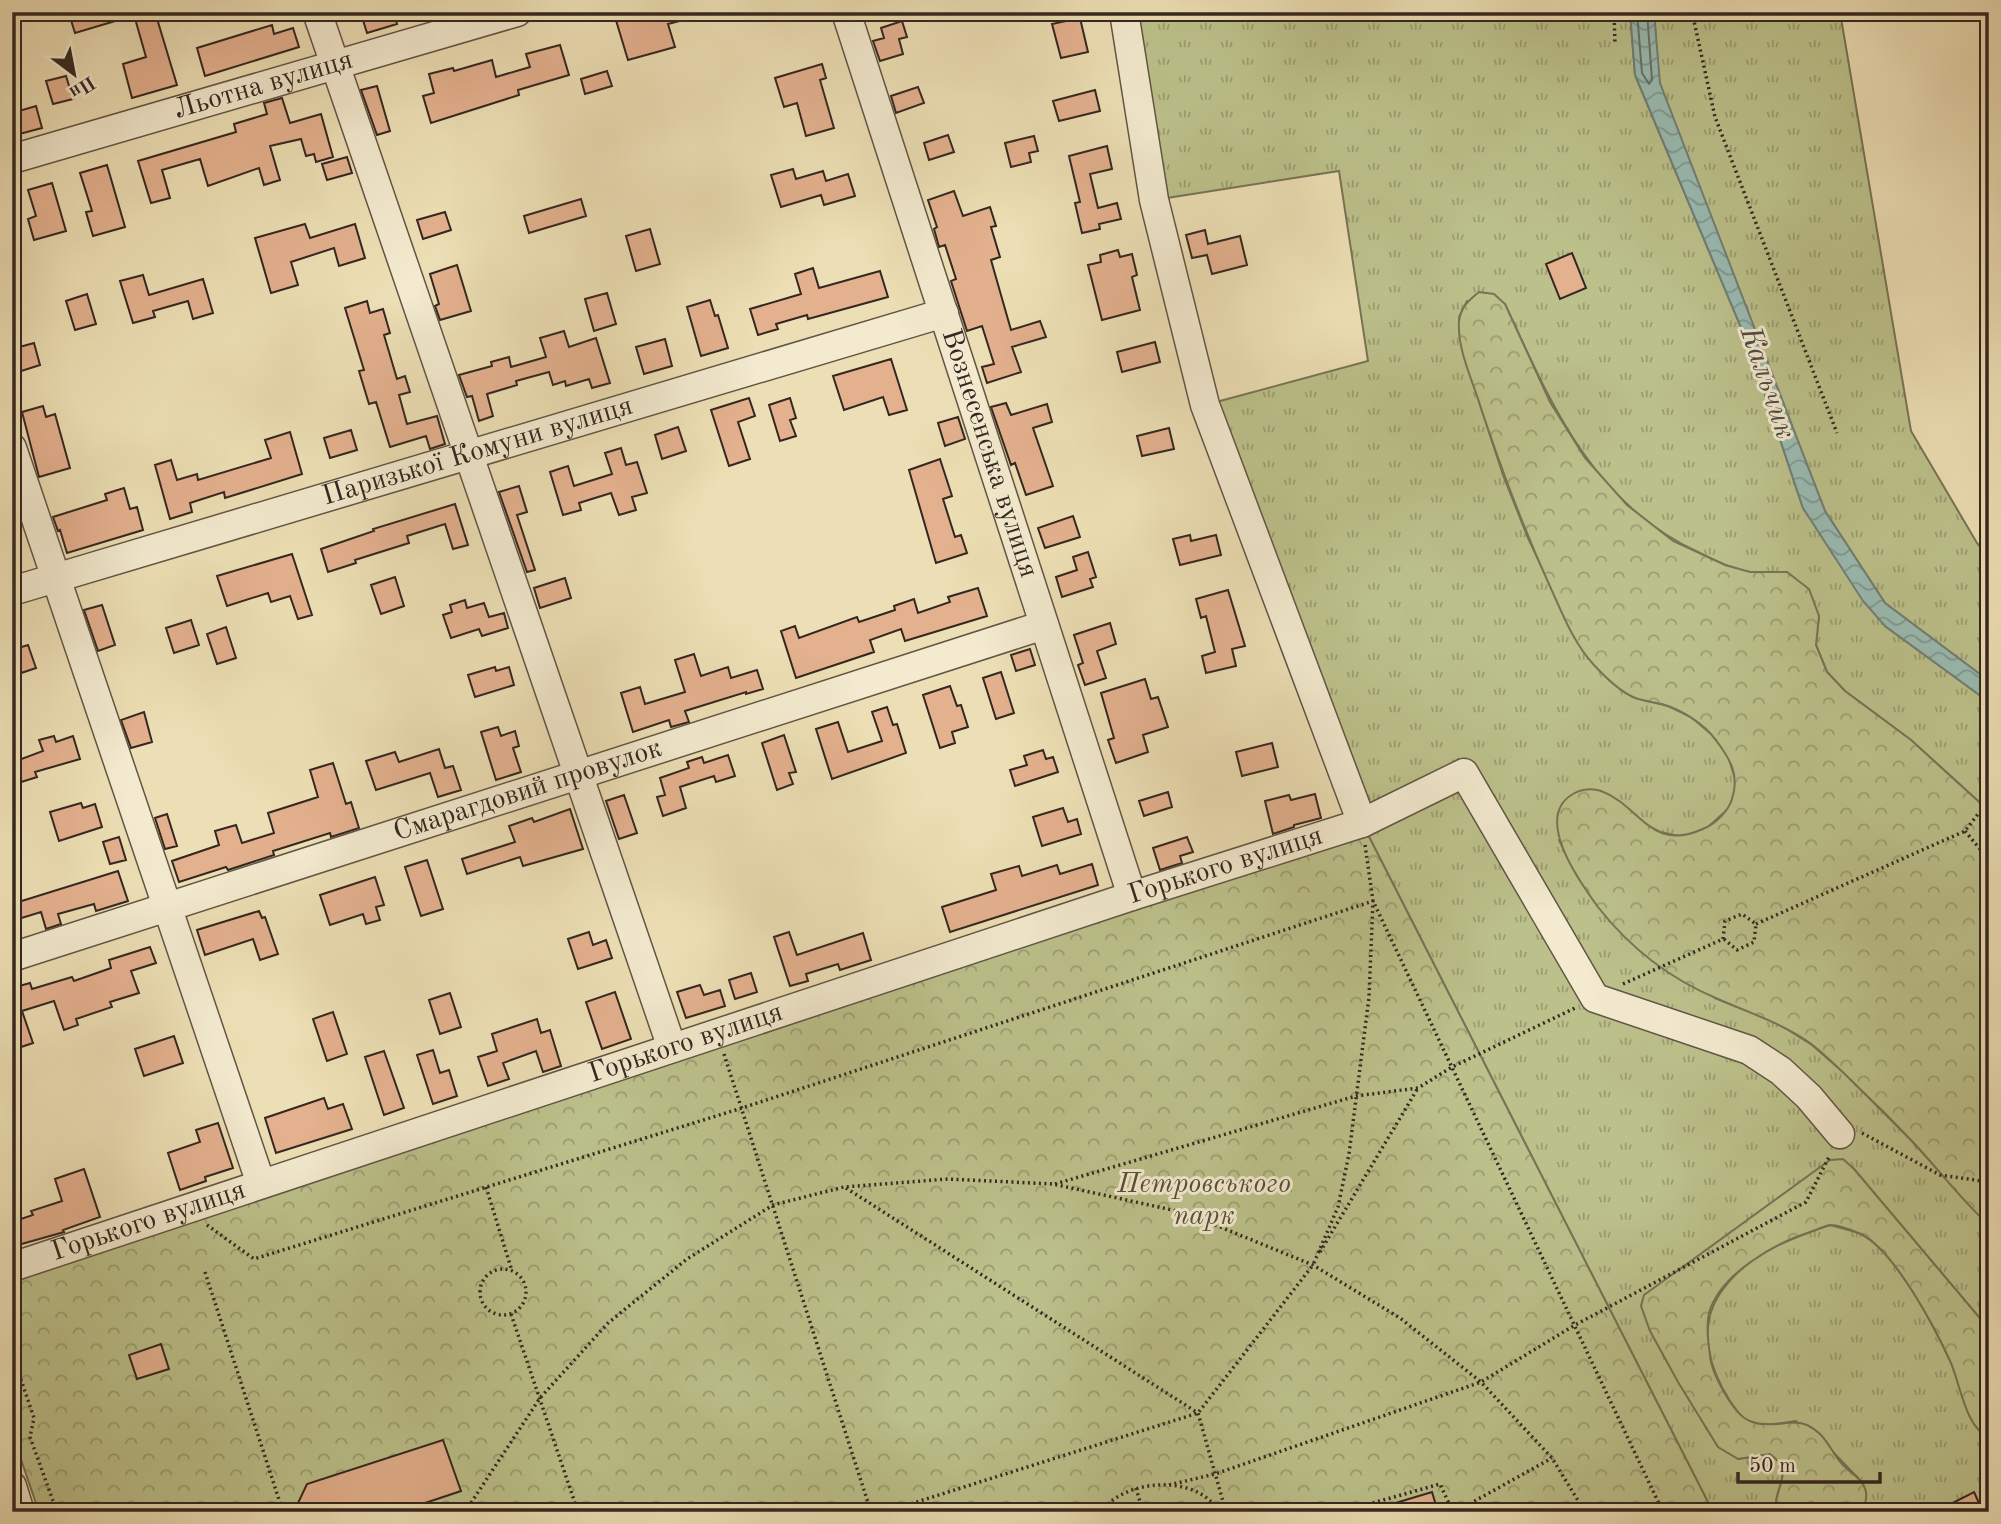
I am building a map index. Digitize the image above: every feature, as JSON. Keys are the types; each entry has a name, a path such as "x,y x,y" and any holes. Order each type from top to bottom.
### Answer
{"street":[{"path":"317,12 672,1048"},
{"name":"Льотна вулиця","path":"12,159 517,12"},
{"name":"Вознесенська вулиця","path":"846,12 1132,896"},
{"path":"1124,12 1154,200 1205,405 1362,823"},
{"name":"Паризької Комуни вулиця","path":"12,591 944,313"},
{"path":"12,449 261,1184"},
{"name":"Смарагдовий провулок","path":"12,957 1044,625"},
{"name":"Горького вулиця","path":"12,1267 1132,896 1362,823 1464,773 1595,999"},
{"path":"1595,999 1749,1050 1781,1071 1848,1132"},
{"path":"12,1486 20,1512"}],"path":[{"path":"1614,12 1615,44"},
{"path":"1692,12 1715,117 1837,433"},
{"path":"1756,924 1965,831 1978,814"},
{"path":"1313,1265 1338,1207 1349,1154 1368,997 1373,901 1362,823"},
{"path":"1965,831 1989,860"},
{"path":"1373,901 1663,1512"},
{"path":"185,1209 254,1259 742,1108 1373,901"},
{"path":"1723,939 1725,921 1742,914 1756,924"},
{"path":"1723,939 1737,950 1746,946 1754,942 1756,924"},
{"path":"1630,981 1723,939"},
{"path":"1053,1184 1356,1096 1418,1088 1452,1067 1595,999"},
{"path":"717,1033 872,1512"},
{"path":"884,1512 1198,1413 1313,1265 1418,1088"},
{"path":"1100,1512 1107,1504 1136,1488 1169,1485 1215,1474 1480,1382 1576,1325 1806,1202 1848,1132 1940,1175 1989,1182"},
{"path":"465,1512 540,1398 608,1323 687,1258 774,1205 844,1187 948,1178 1053,1184 1186,1213 1313,1265 1401,1318 1480,1382 1552,1458 1585,1512"},
{"path":"486,1187 512,1271 523,1281 526,1297 523,1304 511,1314 495,1314 483,1303 481,1296 484,1280 496,1270 512,1271"},
{"path":"844,1187 1198,1413 1224,1512"},
{"path":"205,1272 284,1512"},
{"path":"511,1314 578,1511 561,1512"},
{"path":"12,1353 34,1418 30,1437 57,1512"},
{"path":"1341,1512 1440,1484 1454,1512 1552,1458"},
{"path":"1169,1485 1200,1494 1224,1512"},
{"path":"1136,1488 1143,1512"}],"green space":[{"path":"1124,12 1630,12 1635,75 1748,344 1803,508 1885,626 1989,702 1989,811 1911,740 1845,691 1827,672 1816,645 1819,616 1787,572 1750,572 1724,564 1663,533 1631,508 1603,479 1559,414 1505,304 1467,301 1459,317 1460,338 1467,365 1503,475 1528,538 1575,638 1633,697 1668,706 1691,717 1711,734 1728,756 1737,785 1729,808 1708,827 1683,837 1660,832 1641,822 1620,802 1559,840 1576,874 1599,908 1715,998 1777,1023 1812,1045 1909,1138 1989,1225 1989,1329 1854,1169 1644,1295 1738,1459 1770,1454 1778,1461 1783,1475 1776,1512 1713,1512 1362,823 1205,405 1368,361 1339,171 1154,200"},
{"path":"1654,12 1840,12 1911,431 1977,543 1989,557 1989,681 1885,603 1825,511 1659,83"},
{"path":"1479,292 1494,294 1505,304 1550,402 1585,458 1627,505 1673,541 1725,565 1750,572 1787,572 1809,589 1819,616 1816,645 1827,672 1845,691 1911,740 1989,811 1989,1225 1897,1126 1823,1053 1788,1030 1700,991 1652,961 1610,922 1571,866 1558,833 1557,818 1562,804 1573,794 1587,790 1601,791 1658,831 1670,835 1685,835 1708,827 1724,813 1732,799 1734,775 1726,754 1705,728 1677,710 1622,691 1594,665 1574,636 1520,517 1463,353 1459,332 1460,316 1466,304"},
{"name":"Петровського парк","path":"1362,823 1713,1512 39,1512 12,1433 12,1267"},
{"path":"1843,1159 1989,1329 1989,1437 1981,1432 1969,1416 1951,1363 1935,1331 1913,1292 1887,1256 1861,1234 1833,1225 1823,1227 1781,1244 1750,1262 1724,1285 1708,1318 1711,1362 1724,1392 1737,1411 1755,1423 1797,1423 1812,1428 1819,1433 1842,1464 1860,1480 1866,1492 1865,1503 1860,1512 1776,1512 1783,1474 1778,1461 1770,1454 1738,1459 1718,1447 1650,1331 1641,1306 1644,1295 1830,1160"},
{"path":"1830,1225 1861,1234 1879,1248 1915,1295 1932,1325 1984,1435 1989,1437 1989,1512 1860,1512 1864,1506 1858,1478 1834,1453 1796,1421 1765,1425 1745,1420 1723,1389 1712,1363 1708,1335 1712,1308 1719,1295 1729,1281 1754,1259 1798,1236"}],"water":[{"name":"Кальчик","path":"1630,12 1654,12 1660,83 1825,511 1885,603 1989,681 1989,702 1885,626 1863,601 1803,508 1748,344 1635,75"}],"building":[{"path":"85,12 131,12 132,16 75,33 70,17"},
{"path":"155,12 177,85 132,98 123,64 146,57 134,15"},
{"path":"379,12 394,12 397,24 367,33 362,17"},
{"path":"633,12 695,12 695,17 668,24 675,47 628,60 615,17"},
{"path":"1080,18 1088,52 1061,58 1052,24"},
{"path":"902,21 907,37 899,39 903,54 880,61 873,41 884,38 881,28"},
{"path":"272,25 274,34 293,28 299,47 205,76 197,48"},
{"path":"560,45 569,75 518,90 519,95 431,123 423,96 434,93 429,74 453,68 454,71 492,60 496,77 530,67 526,54"},
{"path":"822,64 826,78 820,80 834,128 806,136 797,103 784,107 775,78"},
{"path":"607,71 612,86 585,94 581,79"},
{"path":"66,76 73,99 53,104 46,81"},
{"path":"377,86 390,131 377,135 361,90"},
{"path":"918,87 924,103 896,113 891,96"},
{"path":"1095,90 1100,111 1059,121 1053,101"},
{"path":"282,98 290,123 321,114 333,157 316,162 314,154 306,156 301,139 270,146 280,180 264,185 259,168 208,186 200,159 162,170 170,198 151,203 138,161 236,132 234,124 267,114 264,103"},
{"path":"36,106 42,128 12,136 12,113"},
{"path":"948,135 954,152 929,160 924,143"},
{"path":"1034,136 1038,151 1029,153 1031,162 1011,167 1005,143"},
{"path":"1107,146 1112,169 1090,174 1098,208 1117,203 1121,219 1099,224 1100,229 1082,233 1075,203 1080,202 1069,156"},
{"path":"347,157 352,173 327,180 322,164"},
{"path":"107,165 125,227 93,236 86,212 92,211 80,173"},
{"path":"793,169 796,179 823,171 826,181 848,174 855,196 824,205 821,195 781,207 771,175"},
{"path":"52,183 66,231 34,240 28,219 36,216 28,190"},
{"path":"954,191 963,216 990,207 996,226 991,227 1000,257 991,260 1011,330 1040,321 1046,337 1012,347 1021,372 987,383 982,367 994,364 982,326 967,331 951,281 956,279 945,245 939,247 934,229 937,227 928,200"},
{"path":"581,199 586,216 529,233 524,216"},
{"path":"445,212 451,230 423,239 417,220"},
{"path":"305,224 310,238 355,224 365,258 339,266 334,248 291,262 298,285 271,293 255,238"},
{"path":"650,229 660,264 636,271 626,236"},
{"path":"1205,230 1208,244 1240,236 1247,265 1212,274 1207,255 1192,258 1186,235"},
{"path":"1118,250 1120,257 1132,254 1137,275 1132,277 1140,310 1102,320 1088,265 1101,262 1100,255"},
{"path":"1572,253 1586,288 1560,299 1546,264"},
{"path":"457,265 471,311 440,320 435,306 439,304 430,274"},
{"path":"813,268 819,288 880,271 888,297 808,319 807,315 776,324 778,329 758,335 750,309 801,294 795,274"},
{"path":"143,275 149,295 203,279 213,313 193,319 188,301 153,311 155,317 133,323 120,281"},
{"path":"607,293 616,324 594,331 585,299"},
{"path":"87,294 96,324 75,330 66,301"},
{"path":"710,300 715,316 718,315 728,348 701,356 687,307"},
{"path":"367,301 370,313 383,309 390,333 384,335 397,379 405,376 410,392 399,395 407,424 437,416 445,444 430,449 426,436 390,447 376,402 369,404 359,371 364,370 345,308"},
{"path":"564,331 569,347 596,338 610,383 592,388 589,379 566,386 565,381 553,385 549,372 516,381 517,385 487,394 493,416 479,421 472,396 467,397 459,375 492,366 491,362 509,357 511,367 546,357 540,338"},
{"path":"665,339 672,366 644,374 636,347"},
{"path":"1155,342 1160,362 1122,372 1117,352"},
{"path":"34,343 40,365 12,374 12,349"},
{"path":"891,359 907,410 889,415 883,397 844,410 833,376"},
{"path":"749,398 755,416 738,422 750,459 729,466 711,410"},
{"path":"790,398 796,418 790,420 796,436 780,441 769,405"},
{"path":"1006,403 1011,415 1047,404 1052,422 1033,428 1053,486 1026,495 1015,463 1011,465 991,407"},
{"path":"43,406 46,417 55,414 70,468 39,477 22,412"},
{"path":"958,417 965,439 945,446 938,423"},
{"path":"678,427 686,451 662,459 655,435"},
{"path":"1169,428 1174,449 1142,456 1137,436"},
{"path":"351,430 357,450 330,458 324,438"},
{"path":"290,432 302,474 225,498 224,492 190,503 192,512 170,519 155,465 171,460 177,480 197,474 198,480 271,458 265,440"},
{"path":"621,448 626,465 637,462 647,493 632,497 636,510 619,515 611,493 579,503 581,510 563,515 550,472 568,466 574,486 612,474 605,453"},
{"path":"940,459 952,496 943,499 955,537 961,535 967,553 936,563 909,470"},
{"path":"519,486 527,512 517,515 535,570 527,572 499,492"},
{"path":"124,488 130,509 137,507 143,530 67,553 53,517 107,500 105,494"},
{"path":"455,504 468,545 453,549 445,524 407,536 409,543 355,560 356,563 328,572 321,549 374,531 373,529"},
{"path":"1073,516 1080,537 1045,548 1038,528"},
{"path":"1190,535 1191,541 1216,535 1221,555 1180,565 1173,539"},
{"path":"1088,552 1096,577 1090,579 1093,587 1062,597 1056,577 1077,570 1073,557"},
{"path":"292,554 312,615 298,619 290,596 271,602 268,593 227,606 217,576"},
{"path":"395,577 404,606 381,614 371,585"},
{"path":"565,578 571,598 540,608 534,588"},
{"path":"978,588 987,616 905,641 901,629 870,640 874,652 796,678 781,631 795,626 799,638 857,617 859,622 895,610 894,606 914,599 918,613 950,602 948,597"},
{"path":"1228,590 1245,646 1232,649 1236,666 1206,673 1202,656 1215,652 1206,616 1201,618 1196,599"},
{"path":"465,600 467,608 484,603 489,617 504,613 508,628 482,636 479,629 451,638 443,615 452,612 450,605"},
{"path":"102,605 115,645 98,651 84,610"},
{"path":"191,620 199,645 174,653 166,628"},
{"path":"1110,623 1116,644 1097,651 1106,678 1085,685 1078,665 1083,663 1074,635"},
{"path":"226,627 236,658 217,664 207,634"},
{"path":"28,645 36,668 12,676 12,650"},
{"path":"1030,649 1035,665 1016,671 1011,655"},
{"path":"694,654 701,676 728,667 731,678 757,670 763,689 685,711 689,722 671,727 669,720 633,732 621,693 640,687 645,704 685,692 675,660"},
{"path":"495,667 496,671 509,667 514,685 475,697 468,675"},
{"path":"1001,672 1014,713 996,719 983,678"},
{"path":"1145,679 1151,699 1158,697 1168,727 1143,735 1148,752 1116,763 1108,740 1114,738 1101,693"},
{"path":"950,686 957,706 961,705 968,727 952,732 955,743 940,748 923,695"},
{"path":"887,707 893,725 897,724 906,753 832,779 816,729 838,722 848,752 882,741 872,712"},
{"path":"144,712 152,742 131,748 121,720"},
{"path":"498,727 501,736 515,731 519,746 513,748 521,772 496,780 481,732"},
{"path":"784,735 796,772 789,773 793,784 777,790 762,743"},
{"path":"54,736 56,742 73,736 80,759 35,772 37,777 12,785 12,768 18,766 16,761 43,751 39,740"},
{"path":"1272,743 1278,767 1242,776 1236,752"},
{"path":"439,749 445,768 453,766 461,790 438,797 430,773 376,790 366,761 395,752 399,762"},
{"path":"1043,750 1046,759 1053,757 1058,772 1015,786 1010,770 1027,765 1024,756"},
{"path":"728,755 735,776 716,782 714,776 680,787 686,808 663,816 657,797 665,795 660,778 689,768 687,762 702,757 704,763"},
{"path":"333,763 346,804 351,802 359,828 331,837 330,833 273,851 274,855 228,870 226,867 179,882 172,861 219,845 215,831 236,825 242,843 274,833 268,813 318,797 310,770"},
{"path":"1168,792 1172,807 1144,816 1139,801"},
{"path":"1315,794 1321,818 1273,834 1265,801 1289,795 1291,800"},
{"path":"624,795 637,833 619,839 606,801"},
{"path":"81,803 83,808 95,804 102,827 59,841 50,812"},
{"path":"1063,808 1068,822 1077,819 1081,834 1042,846 1033,817"},
{"path":"570,809 583,849 523,866 520,857 467,874 462,859 515,842 509,826 532,818 534,822"},
{"path":"167,814 177,846 165,849 155,818"},
{"path":"119,837 126,860 110,864 103,842"},
{"path":"1187,837 1193,852 1180,856 1182,863 1160,870 1153,848"},
{"path":"427,860 443,909 421,916 405,867"},
{"path":"1092,864 1098,885 950,932 942,907 996,890 991,874 1019,866 1022,876 1057,865 1060,874"},
{"path":"118,871 128,901 96,911 94,904 58,914 61,924 46,929 41,912 12,921 12,904"},
{"path":"375,877 384,905 376,907 380,920 366,924 363,914 330,925 320,895"},
{"path":"259,911 262,918 265,917 278,954 260,960 253,939 205,955 197,930"},
{"path":"589,932 593,945 606,940 612,958 578,969 568,939"},
{"path":"789,932 797,955 863,933 871,960 840,970 838,964 806,974 808,981 790,986 774,937"},
{"path":"150,947 156,963 131,971 139,993 110,1002 112,1007 76,1019 78,1025 64,1030 54,1001 22,1011 33,1043 12,1050 12,988 30,983 32,989 72,977 74,981 111,968 109,960"},
{"path":"751,973 757,992 735,999 729,980"},
{"path":"700,985 704,995 720,990 725,1006 686,1018 677,992"},
{"path":"615,992 631,1039 602,1049 586,1002"},
{"path":"450,993 461,1027 440,1034 429,1000"},
{"path":"333,1012 347,1054 327,1061 313,1019"},
{"path":"537,1019 541,1033 550,1030 561,1066 543,1072 536,1051 503,1063 509,1079 488,1086 478,1057 497,1051 492,1034"},
{"path":"174,1036 183,1063 144,1076 135,1049"},
{"path":"433,1050 440,1073 449,1070 457,1096 433,1104 417,1055"},
{"path":"384,1051 404,1108 384,1115 365,1057"},
{"path":"324,1098 328,1109 343,1104 352,1129 276,1153 265,1118"},
{"path":"218,1123 233,1168 205,1177 206,1181 180,1190 168,1153 200,1142 196,1130"},
{"path":"84,1169 100,1217 63,1230 64,1232 18,1245 12,1222 33,1215 31,1211 62,1201 55,1179"},
{"path":"161,1344 169,1369 137,1379 129,1355"},
{"path":"443,1440 461,1491 398,1512 300,1512 298,1503 307,1484"},
{"path":"1432,1492 1438,1512 1380,1512 1379,1508"},
{"path":"1974,1492 1983,1512 1935,1512"}]}
